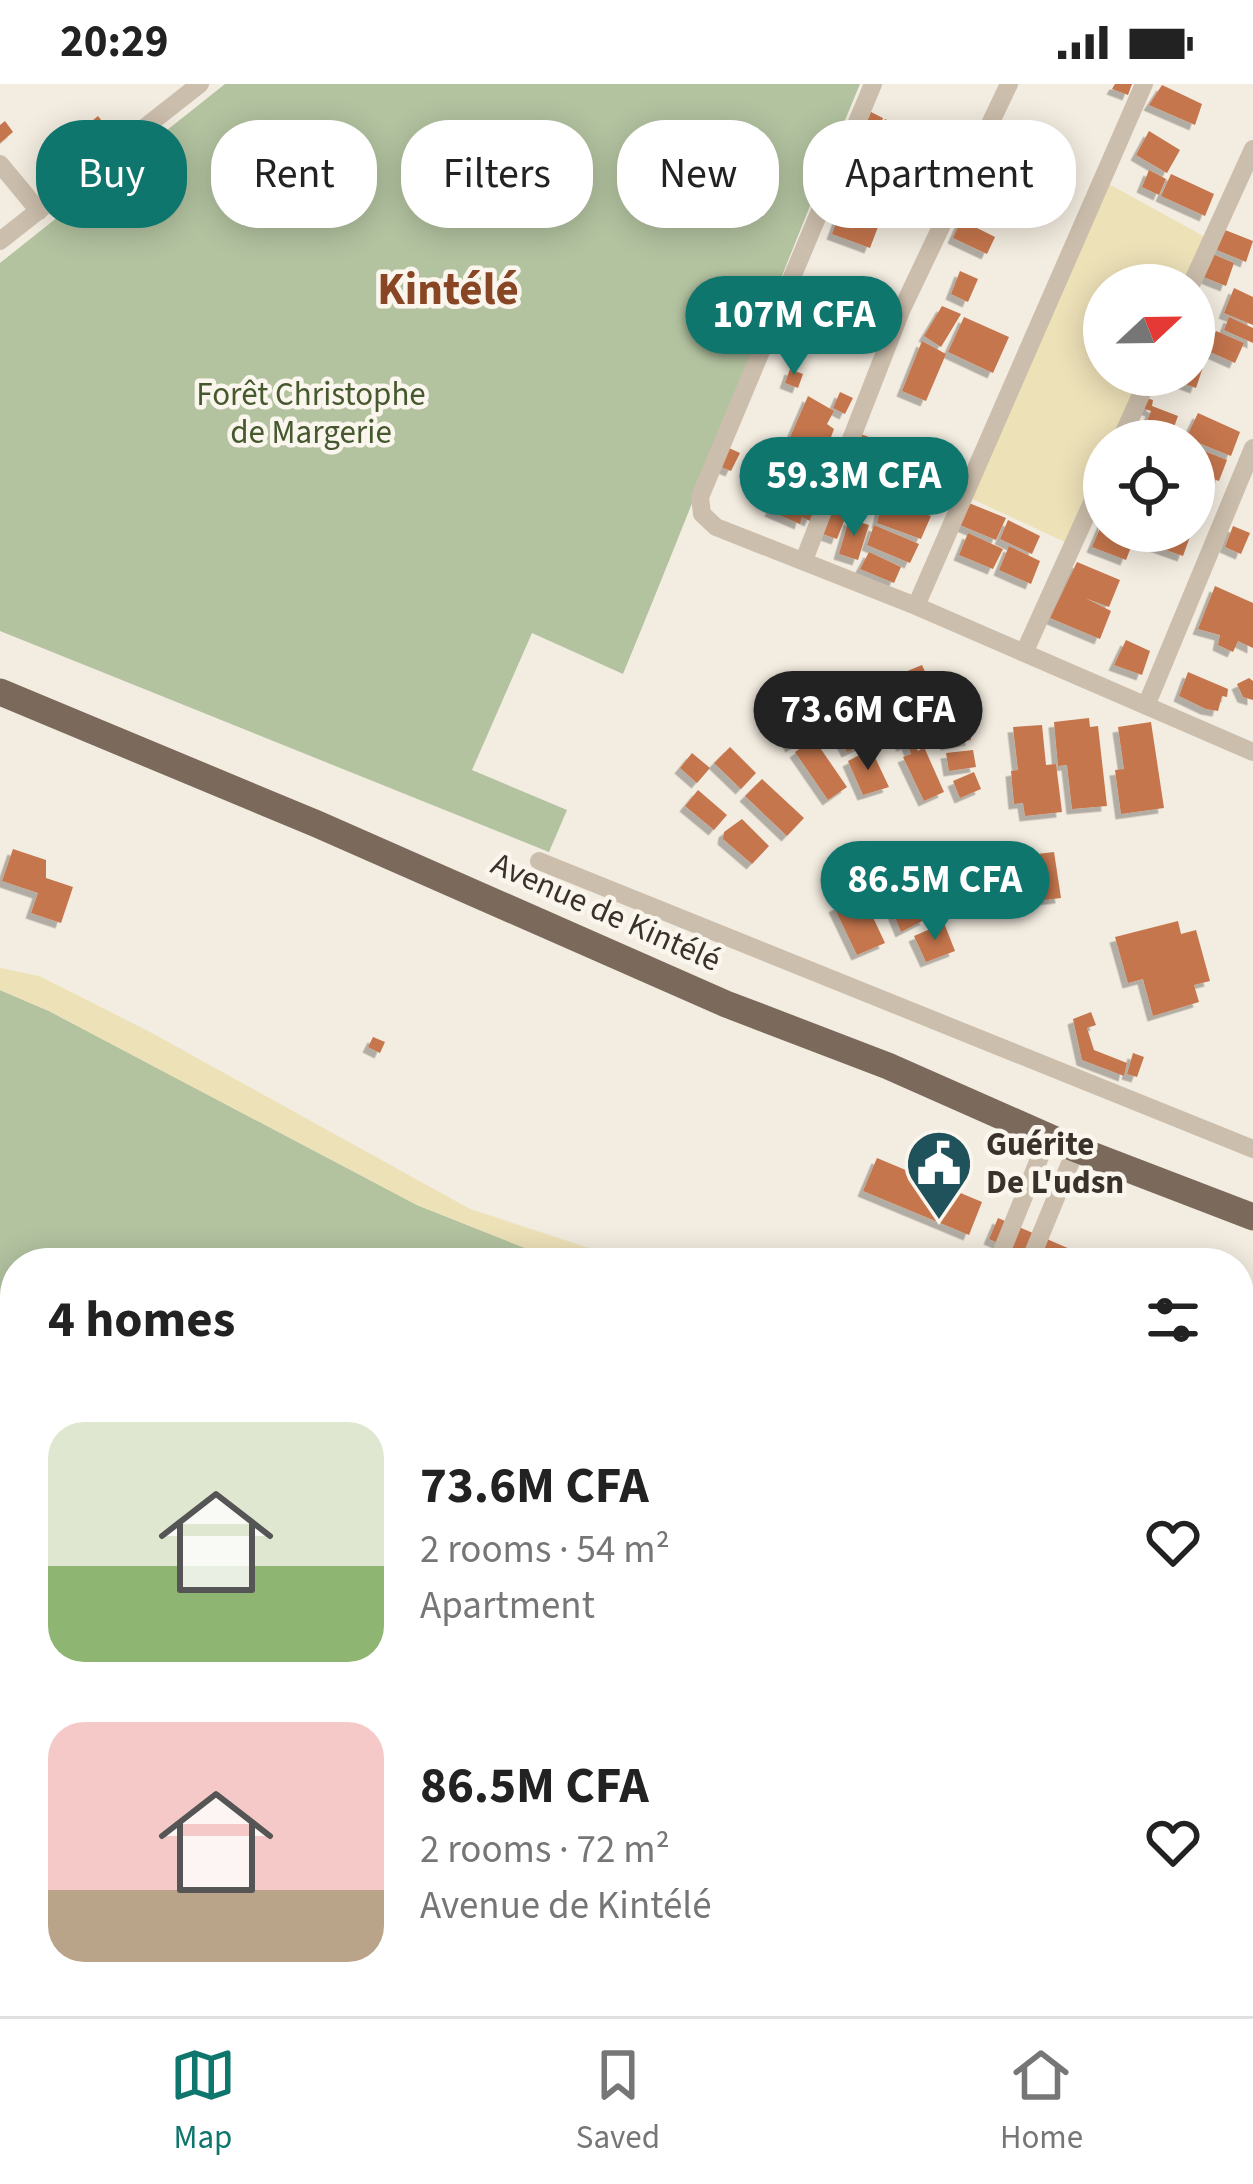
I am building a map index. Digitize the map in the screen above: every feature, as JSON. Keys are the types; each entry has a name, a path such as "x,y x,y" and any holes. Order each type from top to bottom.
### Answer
{"main road":[{"name":"Avenue de Kintélé","path":"0,692 317,824 726,1004 888,1066 1037,1143 1253,1217"}],"street":[{"path":"154,120 200,84"},
{"path":"873,84 700,497 701,514 716,527 916,606 1253,752"},
{"path":"804,560 901,311 1010,84"},
{"path":"916,606 1144,84"},
{"path":"1201,264 1253,149"},
{"path":"0,164 36,207"},
{"path":"0,241 36,213"},
{"path":"1146,706 1253,448"},
{"path":"1024,653 1083,522"},
{"path":"539,861 1253,1149"},
{"path":"1002,1248 1037,1143"},
{"path":"1037,1248 1081,1160"}],"green space":[{"name":"Forêt Christophe de Margerie","path":"225,84 860,84 845,120 803,120 803,224 623,674 532,633 472,770 567,810 549,852 0,631 0,263 44,228 187,228 187,120 180,120"},
{"path":"0,990 49,1011 417,1205 525,1248 0,1248"}],"sand":[{"path":"1107,183 1205,237 1193,264 1083,264 1083,396 1135,396 1124,420 1083,420 1083,512 1069,544 968,497"},
{"path":"0,968 39,976 470,1209 589,1248 525,1248 417,1205 49,1011 0,990"}],"building":[{"path":"1115,84 1132,84 1128,95 1112,89"},
{"path":"1162,85 1202,104 1195,125 1149,105"},
{"path":"5,121 13,132 0,143 0,125"},
{"path":"1149,131 1180,150 1167,173 1136,155"},
{"path":"1149,170 1166,179 1159,195 1142,187"},
{"path":"1171,174 1214,194 1205,216 1161,196"},
{"path":"834,228 878,228 870,248 832,234"},
{"path":"957,228 977,228 995,237 987,254 953,238"},
{"path":"1220,228 1253,241 1246,262 1212,248"},
{"path":"1210,253 1234,263 1226,286 1215,282 1215,264 1206,264"},
{"path":"960,271 978,279 968,302 951,294"},
{"path":"1234,288 1253,297 1253,325 1224,313"},
{"path":"812,289 841,301 826,341 800,328"},
{"path":"853,301 891,316 885,331 880,330 878,336 846,327"},
{"path":"942,306 961,314 941,347 924,336"},
{"path":"964,317 1009,337 993,373 948,352"},
{"path":"1229,317 1253,328 1253,343 1224,330"},
{"path":"835,326 852,333 847,346 830,338"},
{"path":"1215,334 1244,343 1235,363 1215,354"},
{"path":"922,341 946,354 926,401 902,391"},
{"path":"790,369 803,374 798,388 785,383"},
{"path":"840,392 853,398 845,414 833,408"},
{"path":"808,396 834,411 827,424 834,429 830,440 824,437 817,456 788,442"},
{"path":"1143,397 1153,400 1152,406 1178,416 1177,420 1147,420 1151,411 1142,408"},
{"path":"1215,421 1240,432 1231,456 1215,450"},
{"path":"855,432 869,437 860,461 846,455"},
{"path":"882,441 910,451 902,475 872,460"},
{"path":"729,448 740,453 731,471 721,467"},
{"path":"1215,455 1227,460 1219,481 1215,480"},
{"path":"869,466 900,481 890,499 863,489"},
{"path":"773,474 821,495 810,521 802,517 800,524 770,511 773,505 762,500"},
{"path":"883,499 931,516 921,539 877,523"},
{"path":"964,501 1006,518 996,540 955,523"},
{"path":"826,509 846,516 837,539 817,532"},
{"path":"849,519 869,525 858,560 839,554"},
{"path":"1008,520 1040,536 1032,554 1000,539"},
{"path":"874,525 919,544 910,563 867,545"},
{"path":"1233,526 1250,533 1241,554 1225,547"},
{"path":"968,533 1003,549 993,569 959,555"},
{"path":"1009,546 1040,561 1031,584 999,570"},
{"path":"869,552 901,567 894,583 860,569"},
{"path":"1105,552 1129,552 1126,560"},
{"path":"1077,562 1120,580 1109,607 1085,598 1111,611 1100,639 1050,618"},
{"path":"1215,586 1253,603 1253,648 1238,641 1233,652 1218,645 1220,635 1198,629"},
{"path":"1126,640 1150,651 1142,675 1114,665"},
{"path":"922,665 931,685 914,692 905,672"},
{"path":"1188,672 1228,689 1218,711 1179,696"},
{"path":"1249,678 1253,700 1243,697 1237,684"},
{"path":"958,682 965,698 938,709 932,693"},
{"path":"903,688 916,717 892,727 880,698"},
{"path":"820,691 830,712 811,720 802,699"},
{"path":"855,708 869,742 847,752 831,719 835,713"},
{"path":"965,709 971,740 946,745 941,714"},
{"path":"1089,718 1090,727 1098,726 1107,806 1072,809 1067,765 1058,766 1054,722"},
{"path":"801,719 810,735 791,747 782,731"},
{"path":"919,722 925,735 913,741 918,751 924,747 944,792 924,801 903,757 911,754 907,744 902,746 895,732"},
{"path":"1151,722 1164,808 1121,814 1115,770 1124,769 1118,727"},
{"path":"1042,725 1046,765 1056,764 1062,812 1025,816 1023,803 1014,804 1011,771 1018,770 1013,727"},
{"path":"814,739 847,787 828,800 795,752"},
{"path":"730,747 756,773 741,789 714,763"},
{"path":"871,749 889,787 863,795 848,761"},
{"path":"973,750 976,767 949,771 946,753"},
{"path":"692,753 710,768 697,783 680,768"},
{"path":"974,772 981,789 960,798 953,781"},
{"path":"762,779 804,818 787,836 745,796"},
{"path":"698,790 727,815 714,830 685,806"},
{"path":"742,819 769,846 752,864 723,839 724,832"},
{"path":"13,849 46,860 46,878 73,887 61,923 31,913 38,893 2,881"},
{"path":"1054,852 1061,898 1007,904 1002,858"},
{"path":"908,883 913,890 921,887 932,911 901,932 886,895"},
{"path":"855,895 863,896 885,943 857,955 834,907"},
{"path":"1178,921 1181,934 1196,930 1210,981 1194,985 1199,1002 1153,1016 1143,979 1128,983 1115,937"},
{"path":"944,923 955,951 926,962 914,936"},
{"path":"1091,1012 1096,1025 1087,1028 1094,1050 1127,1063 1124,1076 1082,1060 1073,1019"},
{"path":"373,1037 385,1042 380,1053 368,1047"},
{"path":"1133,1053 1144,1057 1137,1077 1127,1074"},
{"path":"877,1158 982,1202 969,1235 863,1191"},
{"path":"998,1218 1068,1248 1010,1248 989,1239"}],"place":[{"name":"Guérite De L'udsn","path":"939,1222"}],"district":[{"name":"Kintélé","path":"448,290"}]}
